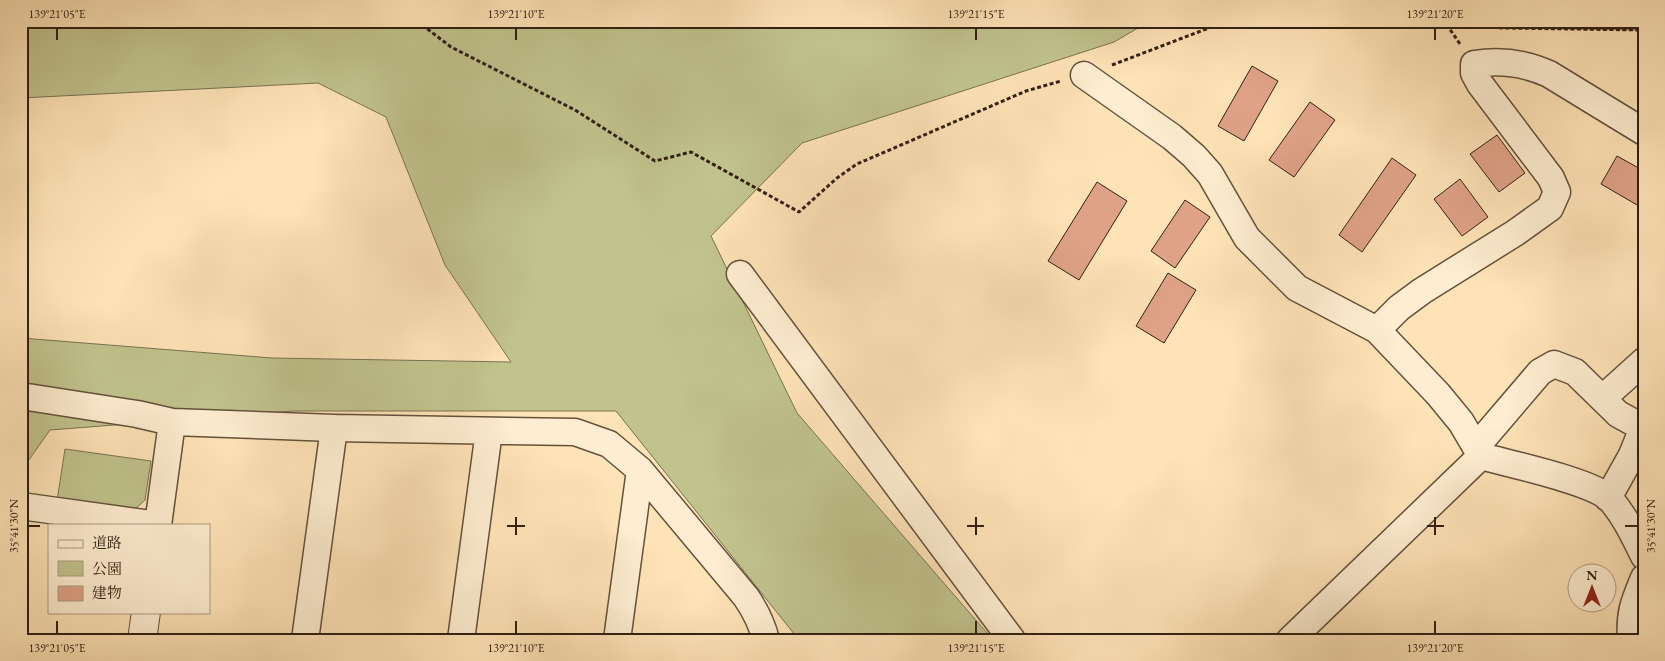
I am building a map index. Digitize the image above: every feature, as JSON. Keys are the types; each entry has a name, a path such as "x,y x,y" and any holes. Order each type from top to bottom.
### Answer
{"street":[{"path":"1377,330 1399,308 1422,291 1507,238 1550,208 1557,192 1551,178 1480,84 1474,73 1474,64 1503,62 1536,68 1644,132"},
{"path":"1084,75 1172,136 1194,156 1210,174 1247,238 1297,288 1377,330 1438,394 1461,422 1479,452 1586,485 1608,498 1623,516 1644,556"},
{"path":"740,274 1012,640"},
{"path":"1603,398 1644,361"},
{"path":"1290,640 1479,452 1540,372 1554,364 1575,372 1618,414 1638,425 1641,433 1608,498"},
{"path":"21,396 137,414 172,422 334,428 575,432 591,437 609,444 640,470 746,596 758,615 766,640"},
{"path":"158,524 172,422"},
{"path":"305,640 334,428"},
{"path":"461,640 489,431"},
{"path":"617,640 640,470"},
{"path":"21,506 151,524"},
{"path":"1631,640 1630,620 1634,600 1644,578"},
{"path":"142,640 146,614"}],"path":[{"path":"417,21 451,47 575,110 654,161 691,152 799,212 837,178 857,164 1026,91 1084,75 1228,21"},
{"path":"1441,21 1447,25 1504,28 1644,30"}],"green space":[{"path":"21,21 1150,21 1114,42 802,143 711,236 797,413 993,640 799,640 616,411 294,411 50,430 21,471 21,338 272,358 511,362 445,265 386,117 318,83 21,98"},
{"path":"1441,21 1644,21 1644,30 1504,28 1447,25"},
{"path":"65,449 151,461 145,500 132,512 57,501"}],"building":[{"path":"1252,66 1278,81 1244,141 1218,126"},
{"path":"1310,102 1335,120 1294,177 1269,160"},
{"path":"1497,135 1525,173 1499,192 1470,154"},
{"path":"1617,156 1644,171 1644,209 1601,184"},
{"path":"1392,158 1416,175 1362,252 1339,235"},
{"path":"1460,179 1488,217 1462,236 1434,199"},
{"path":"1097,182 1127,201 1079,280 1048,261"},
{"path":"1185,200 1210,217 1175,268 1151,251"},
{"path":"1168,273 1196,290 1164,343 1136,326"}]}
